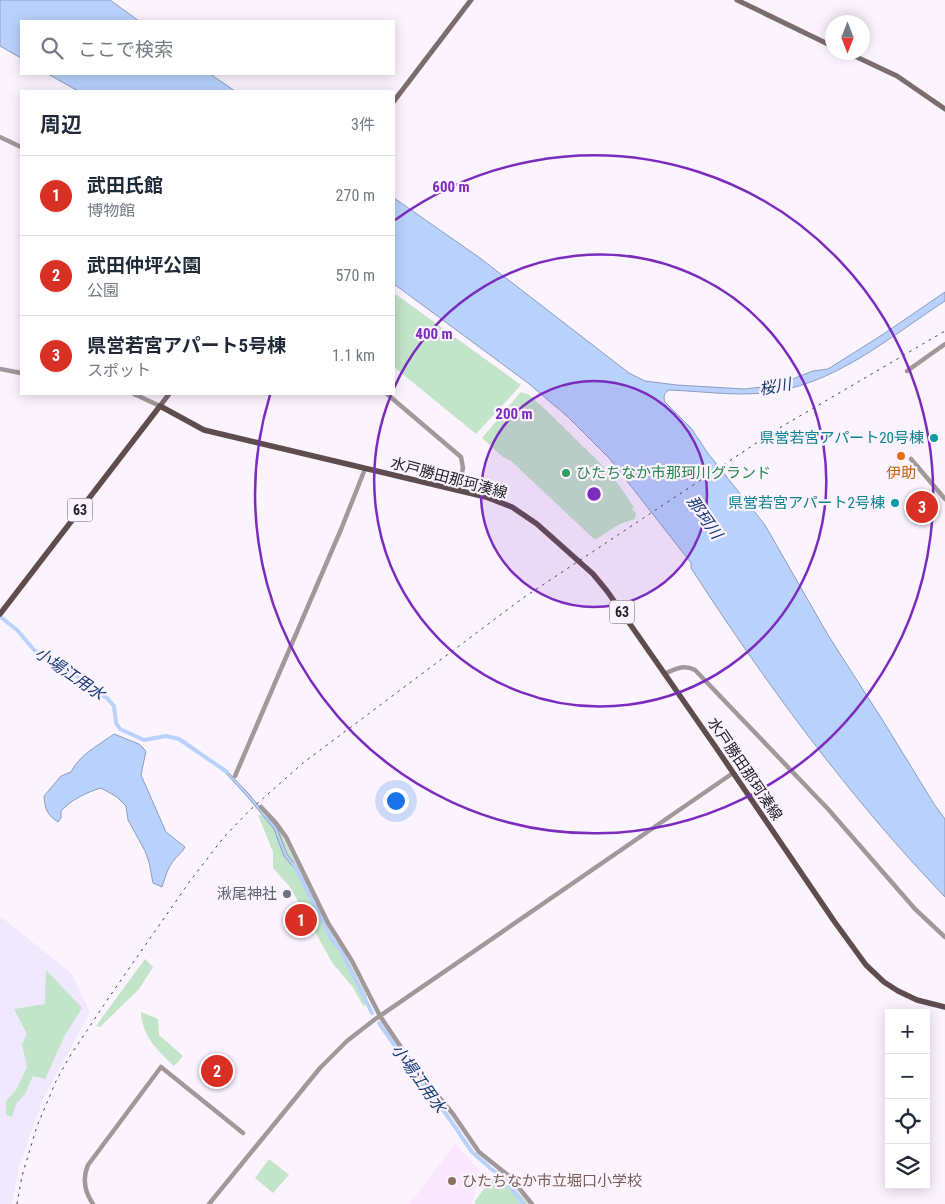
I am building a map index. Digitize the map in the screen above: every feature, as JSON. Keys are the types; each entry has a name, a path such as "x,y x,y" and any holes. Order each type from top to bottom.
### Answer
{"main road":[{"path":"395,100 471,0"},
{"path":"737,0 825,43"},
{"path":"863,60 897,76 945,109"},
{"path":"160,406 168,395"},
{"name":"水戸勝田那珂湊線","path":"160,406 204,430 365,470 458,490 501,502 537,524 600,582 866,965 884,982 898,991 917,1000 945,1007"},
{"name":"63","path":"0,614 160,406"}],"street":[{"path":"0,137 20,147"},
{"path":"907,371 945,344"},
{"path":"0,368 20,373"},
{"path":"136,395 160,406"},
{"path":"387,395 461,457 463,468 458,490"},
{"path":"911,459 945,499"},
{"path":"235,776 365,470"},
{"path":"664,674 682,666 695,670 828,809 915,909 945,938"},
{"path":"210,1204 320,1068 347,1041 380,1016 733,773"},
{"path":"261,807 286,837 324,916 360,975 380,1016 414,1068 453,1114 479,1152 509,1176 532,1204"},
{"path":"93,1204 86,1194 84,1184 88,1165 161,1067 244,1133"}],"shaded area":[{"path":"0,916 72,974 90,1012 43,1099 19,1167 12,1204 0,1204"},
{"name":"ひたちなか市立堀口小学校","path":"455,1144 479,1170 472,1204 408,1204 419,1192"}],"green space":[{"path":"395,294 521,385 476,434 395,368"},
{"name":"ひたちなか市那珂川グランド","path":"521,392 529,395 546,410 598,461 619,485 634,507 632,509 636,513 635,519 620,524 594,539 511,461 503,457 482,438"},
{"path":"258,815 268,816 279,829 329,929 367,996 364,1007 352,986 333,964 290,887 273,868 273,852"},
{"path":"145,959 153,967 139,989 100,1027 96,1026"},
{"path":"46,970 82,1008 65,1035 45,1079 33,1076 25,1094 16,1104 12,1117 6,1115 6,1101 16,1090 27,1067 22,1044 27,1034 14,1009 45,1004"},
{"path":"141,1012 158,1019 159,1035 183,1056 174,1066 156,1048 147,1035"},
{"path":"217,1053 233,1061 218,1077 202,1065 207,1058"},
{"path":"269,1159 289,1175 273,1193 255,1178"},
{"path":"498,1170 529,1204 475,1204 475,1201"}],"water":[{"path":"0,0 110,0 138,20 20,20 20,57 0,46"},
{"path":"50,75 211,75 234,90 76,90"},
{"path":"395,199 480,258 629,373 645,381 745,389 777,385 813,371 828,369 945,292 945,301 881,345 837,371 814,381 790,389 764,393 728,394 669,390 664,397 665,402 691,428 707,452 765,525 828,635 945,819 945,897 875,820 842,780 749,654 691,568 691,563 609,458 568,417 528,383 395,285"},
{"path":"114,734 139,744 146,751 141,775 166,832 185,847 170,866 162,887 153,883 145,851 128,820 126,806 117,797 101,788 90,792 65,807 61,811 61,818 58,822 51,817 46,808 44,796 61,776 71,772 84,755"},
{"path":"225,769 277,828 287,854 297,867 294,868 284,856 274,829 223,770"}],"waterway":[{"name":"小場江用水","path":"2,618 17,630 35,651 80,678 87,687 107,698 114,706 116,723 120,729 144,740 166,736 179,739 227,772"},
{"name":"小場江用水","path":"294,865 372,1013"},
{"name":"小場江用水","path":"379,1023 418,1079 439,1104 460,1134"},
{"name":"小場江用水","path":"461,1136 472,1152 488,1166"},
{"name":"小場江用水","path":"490,1168 506,1180 524,1204"}],"railway":[{"path":"17,1204 22,1176 37,1126 57,1079 70,1056 190,881 224,837 250,810 303,763 523,598 776,430 945,331"}],"place":[{"name":"県営若宮アパート20号棟","path":"934,438"},
{"name":"伊助","path":"901,456"},
{"name":"ひたちなか市那珂川グランド","path":"566,473"},
{"name":"県営若宮アパート2号棟","path":"895,503"},
{"name":"県営若宮アパート5号棟","path":"922,507"},
{"name":"湫尾神社","path":"287,894"},
{"name":"武田氏館","path":"301,920"},
{"name":"武田仲坪公園","path":"217,1071"},
{"name":"ひたちなか市立堀口小学校","path":"452,1181"}],"water label":[{"name":"桜川","path":"775,386"},
{"name":"那珂川","path":"705,517"}]}
